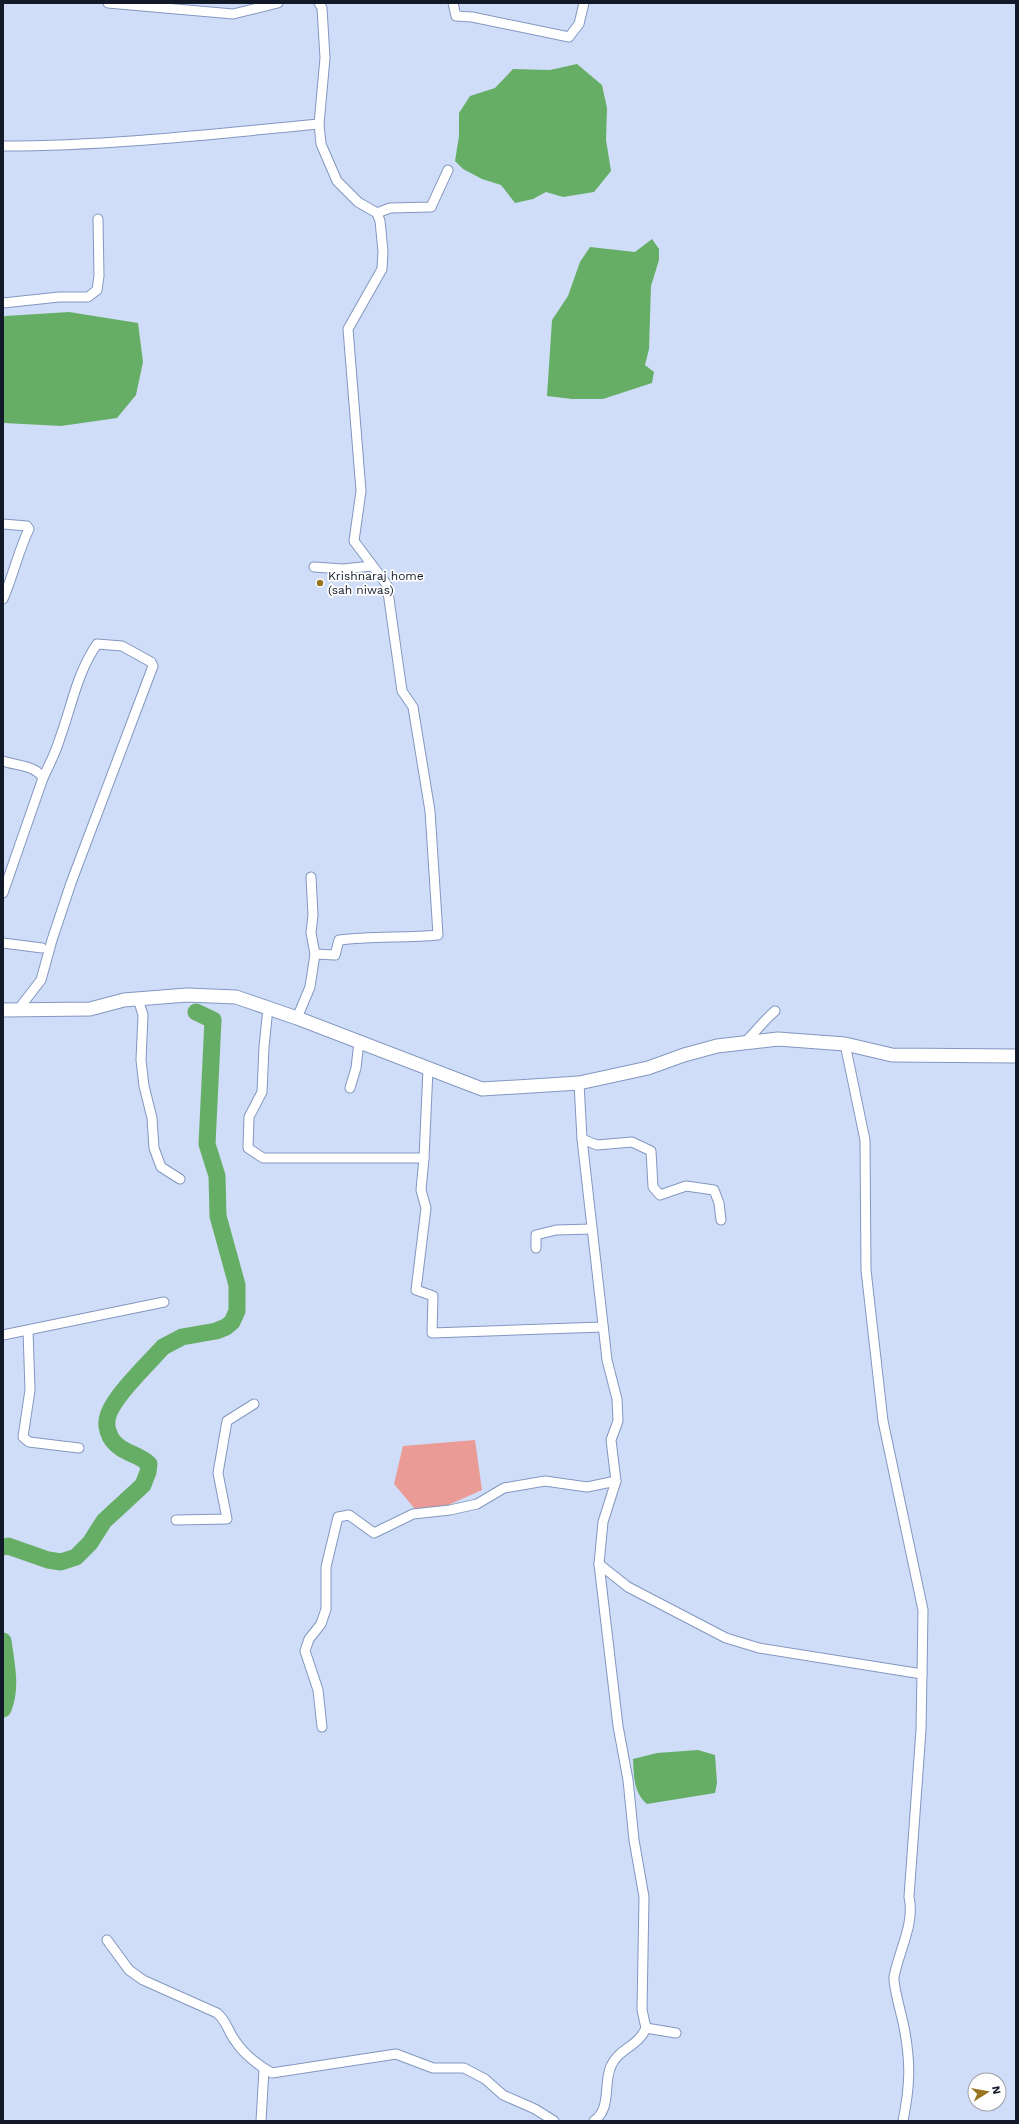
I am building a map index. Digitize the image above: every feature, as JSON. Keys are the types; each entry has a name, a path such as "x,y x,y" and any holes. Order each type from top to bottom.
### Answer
{"main road":[{"path":"3,1010 90,1009 124,1000 186,995 236,997 297,1018 482,1089 579,1083 648,1068 717,1046 778,1039 845,1044 892,1056 1016,1056"}],"street":[{"path":"108,3 233,14 274,4"},
{"path":"314,954 335,955 340,940 364,937 404,938 438,935 439,930 430,811 413,707 402,691 387,586 354,541 361,491 348,329 382,269 383,251 380,221 377,213 358,202 337,181 322,144 319,124 324,58 322,8 320,3"},
{"path":"453,3 456,16 472,17 569,37 579,24 584,3"},
{"path":"3,146 60,146 108,143 319,124"},
{"path":"377,213 390,208 431,207 448,170"},
{"path":"3,303 40,299 88,297 97,290 99,276 98,219"},
{"path":"3,524 27,526 29,529 20,550 12,580 3,599"},
{"path":"314,567 344,568 372,566"},
{"path":"3,893 43,778 60,739 74,689 87,658 97,644 122,646 151,662 153,666 72,883 52,940 41,980 17,1011"},
{"path":"3,761 32,768 39,772 43,778"},
{"path":"297,1018 310,987 314,954 311,933 313,915 311,877"},
{"path":"3,943 42,948"},
{"path":"138,999 143,1015 141,1060 144,1086 152,1118 154,1148 161,1167 180,1179"},
{"path":"268,1008 264,1047 262,1092 249,1117 248,1148 263,1158 424,1158"},
{"path":"744,1043 756,1033 761,1022 775,1011"},
{"path":"350,1088 356,1068 359,1042"},
{"path":"845,1044 865,1140 866,1270 883,1421 923,1610 921,1730 909,1897 911,1908 909,1924 894,1978 904,2028 909,2066 909,2088 903,2121"},
{"path":"428,1069 421,1190 426,1208 416,1290 433,1296 432,1333 603,1327"},
{"path":"579,1083 582,1139 603,1327 607,1360 616,1399 618,1421 611,1440 616,1481 603,1522 599,1564 618,1726 628,1780 634,1840 644,1897 642,2010 646,2028 642,2037 614,2060 610,2068 604,2107 594,2121"},
{"path":"582,1139 597,1145 632,1142 651,1151 653,1187 660,1195 686,1186 714,1190 719,1203 721,1220"},
{"path":"536,1248 536,1234 556,1230 592,1229"},
{"path":"3,1335 164,1302"},
{"path":"28,1330 30,1390 23,1437 29,1442 79,1448"},
{"path":"176,1520 227,1519 218,1473 227,1421 254,1404"},
{"path":"322,1727 318,1690 305,1651 309,1639 321,1624 326,1609 326,1567 338,1517 349,1515 374,1533 413,1514 450,1510 477,1504 504,1488 545,1482 587,1487 616,1481"},
{"path":"599,1564 628,1587 726,1638 759,1648 922,1674"},
{"path":"107,1940 129,1970 143,1980 217,2013 224,2018 238,2044 264,2069 272,2073 396,2054 433,2068 464,2068 485,2079 503,2095 530,2107 554,2121"},
{"path":"646,2028 676,2033"},
{"path":"261,2121 264,2069"}],"shaded area":[{"path":"577,64 602,85 607,108 606,140 611,171 594,192 563,197 546,192 533,199 515,203 501,185 482,179 463,169 455,161 459,136 459,113 470,96 495,88 513,69 550,70"},
{"path":"652,239 659,249 659,260 651,286 649,349 645,365 654,372 652,383 603,399 572,399 547,396 552,320 568,296 580,262 590,247 635,252"},
{"path":"69,312 138,323 143,362 136,395 117,418 61,426 4,423 3,319 5,316"},
{"path":"475,1440 482,1490 437,1510 415,1509 394,1484 403,1446"},
{"path":"698,1750 715,1755 717,1783 715,1793 647,1804 642,1799 635,1783 633,1759 657,1753"}],"waterway":[{"path":"3,1547 8,1546 48,1560 61,1562 76,1557 90,1543 104,1521 143,1485 148,1472 149,1464 121,1448 110,1437 107,1429 107,1421 114,1403 130,1382 163,1347 182,1337 216,1331 226,1327 232,1322 237,1311 237,1285 218,1216 217,1176 207,1144 213,1020 196,1012"},
{"path":"3,1641 8,1684 6,1701 3,1709"}],"place":[{"name":"Krishnaraj home (sah niwas)","path":"320,583"}]}
